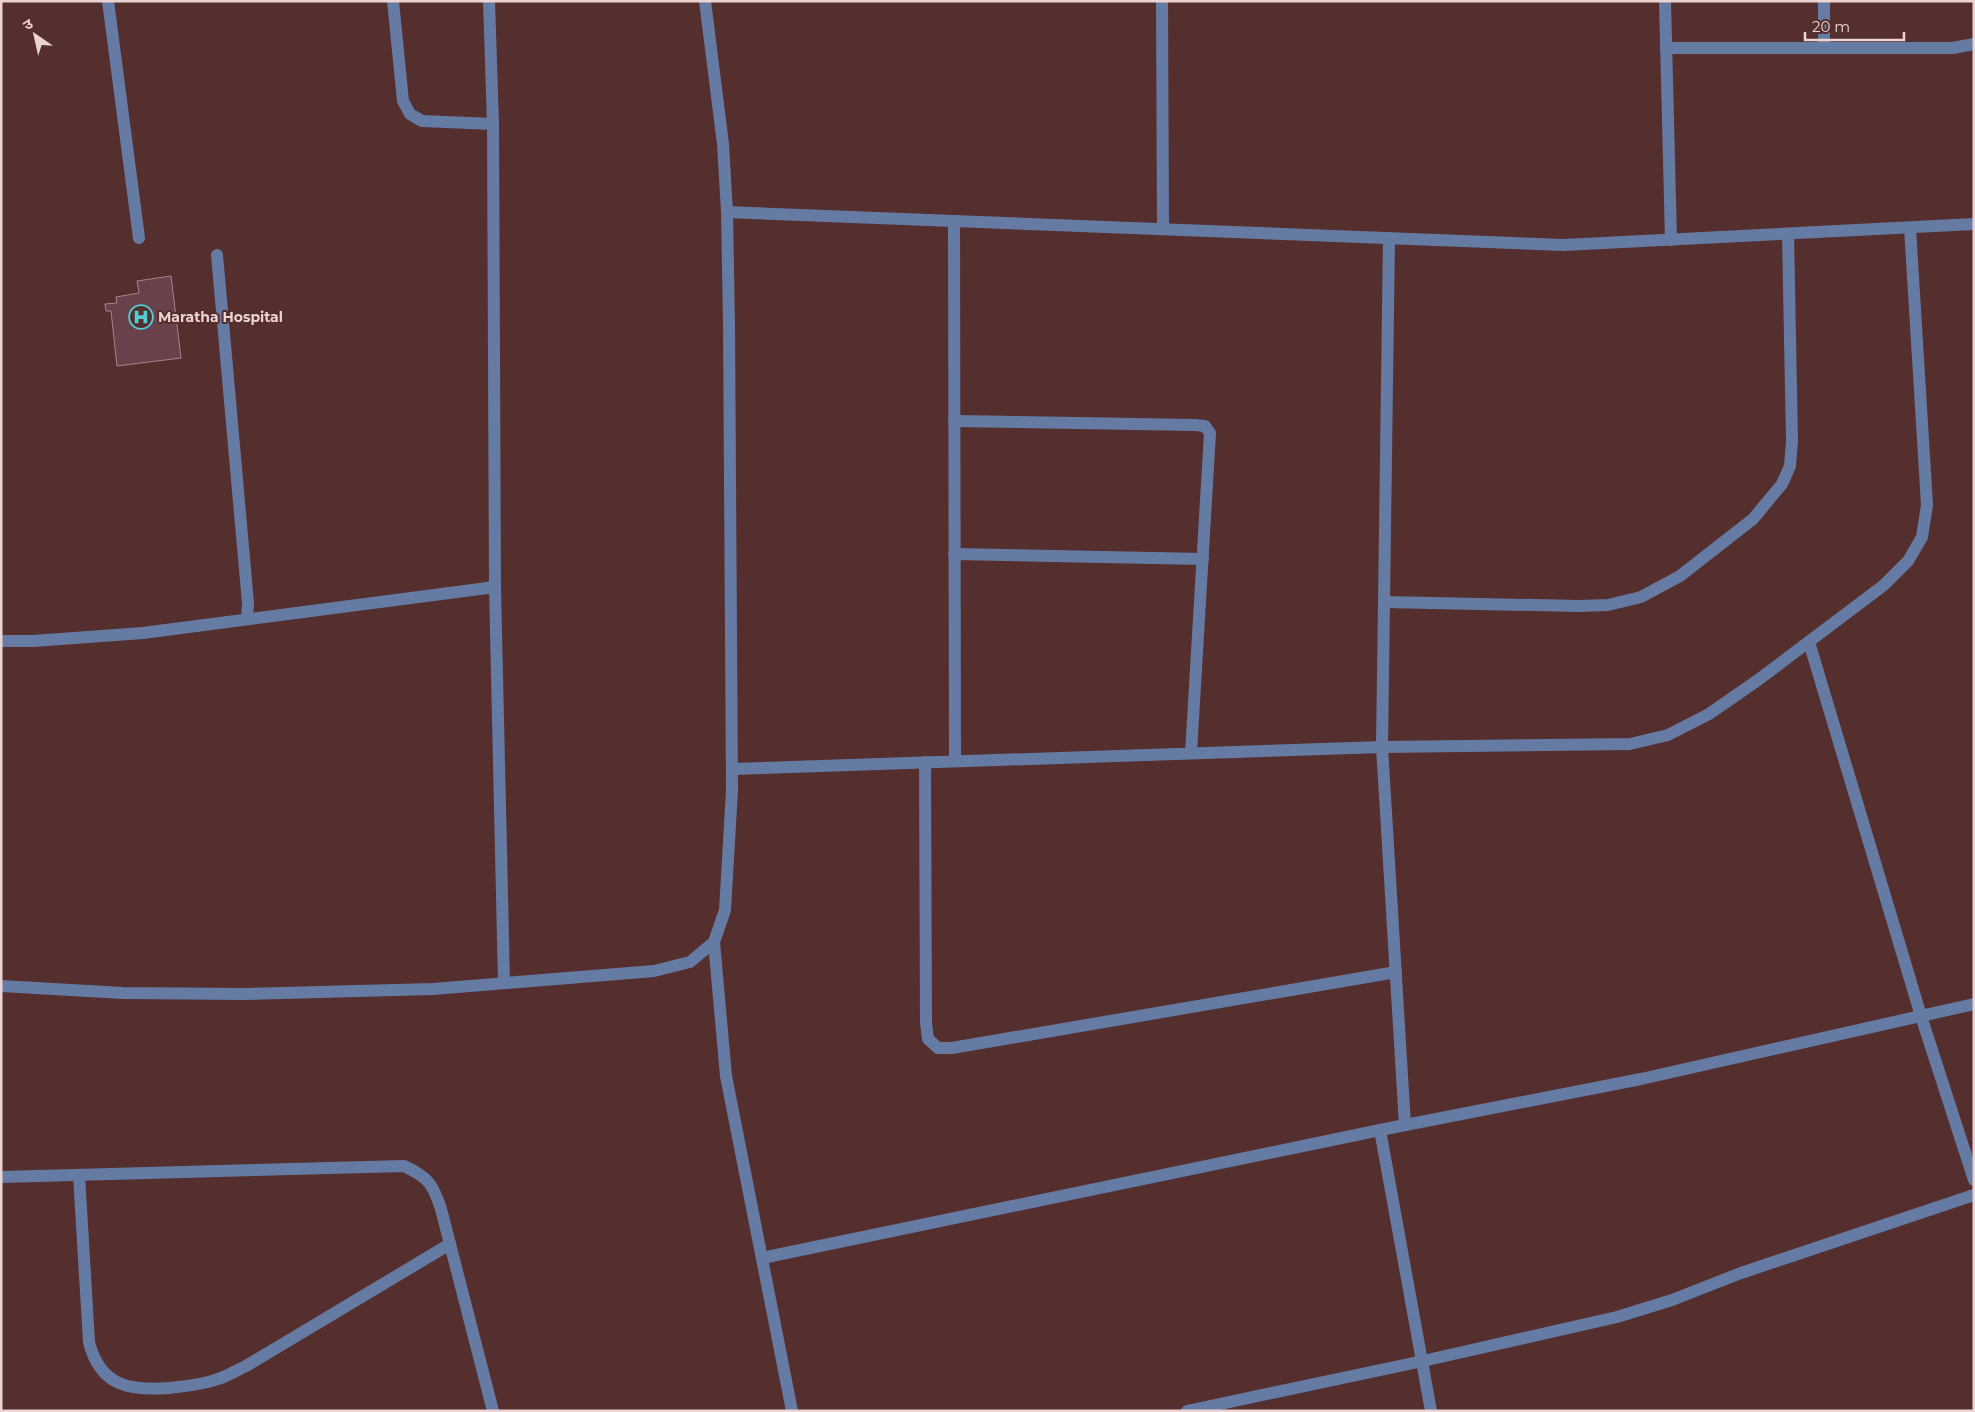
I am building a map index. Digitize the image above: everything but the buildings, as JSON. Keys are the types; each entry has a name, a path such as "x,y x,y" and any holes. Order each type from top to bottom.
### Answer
{"street":[{"path":"108,1 139,238"},
{"path":"393,1 403,101 410,114 422,122 493,124"},
{"path":"489,1 493,124 495,587 504,983"},
{"path":"706,1 723,144 727,212 732,768 725,910 714,942 726,1076 792,1411"},
{"path":"1162,1 1162,229"},
{"path":"1665,1 1671,240"},
{"path":"1824,1 1824,48"},
{"path":"1666,48 1953,48 1974,44"},
{"path":"727,212 1564,246 1974,224"},
{"path":"954,221 955,761"},
{"path":"732,768 1382,747 1630,744 1668,735 1709,714 1758,680 1884,585 1908,561 1922,538 1927,504 1910,228"},
{"path":"1384,602 1608,605 1641,597 1680,576 1753,519 1772,499 1782,484 1790,466 1792,441 1788,234"},
{"path":"1389,238 1382,747 1405,1125"},
{"path":"217,255 248,603 247,619"},
{"path":"954,421 1205,426 1210,433 1191,754"},
{"path":"954,554 1202,559"},
{"path":"1,641 143,633 495,587"},
{"path":"1809,642 1921,1016 1974,1180"},
{"path":"925,762 926,1023 928,1039 938,1048 952,1048 1396,972"},
{"path":"1,986 122,992 244,994 433,989 654,971 690,962 714,942"},
{"path":"762,1258 1641,1078 1974,1004"},
{"path":"1380,1130 1431,1411"},
{"path":"1,1177 404,1166 421,1174 435,1190 493,1411"},
{"path":"79,1175 89,1342 93,1358 102,1370 114,1381 130,1388 157,1389 194,1386 220,1379 246,1366 450,1244"},
{"path":"1187,1411 1423,1362 1617,1317 1672,1300 1741,1273 1974,1194"}],"place":[{"name":"Maratha Hospital","path":"141,317"}]}
